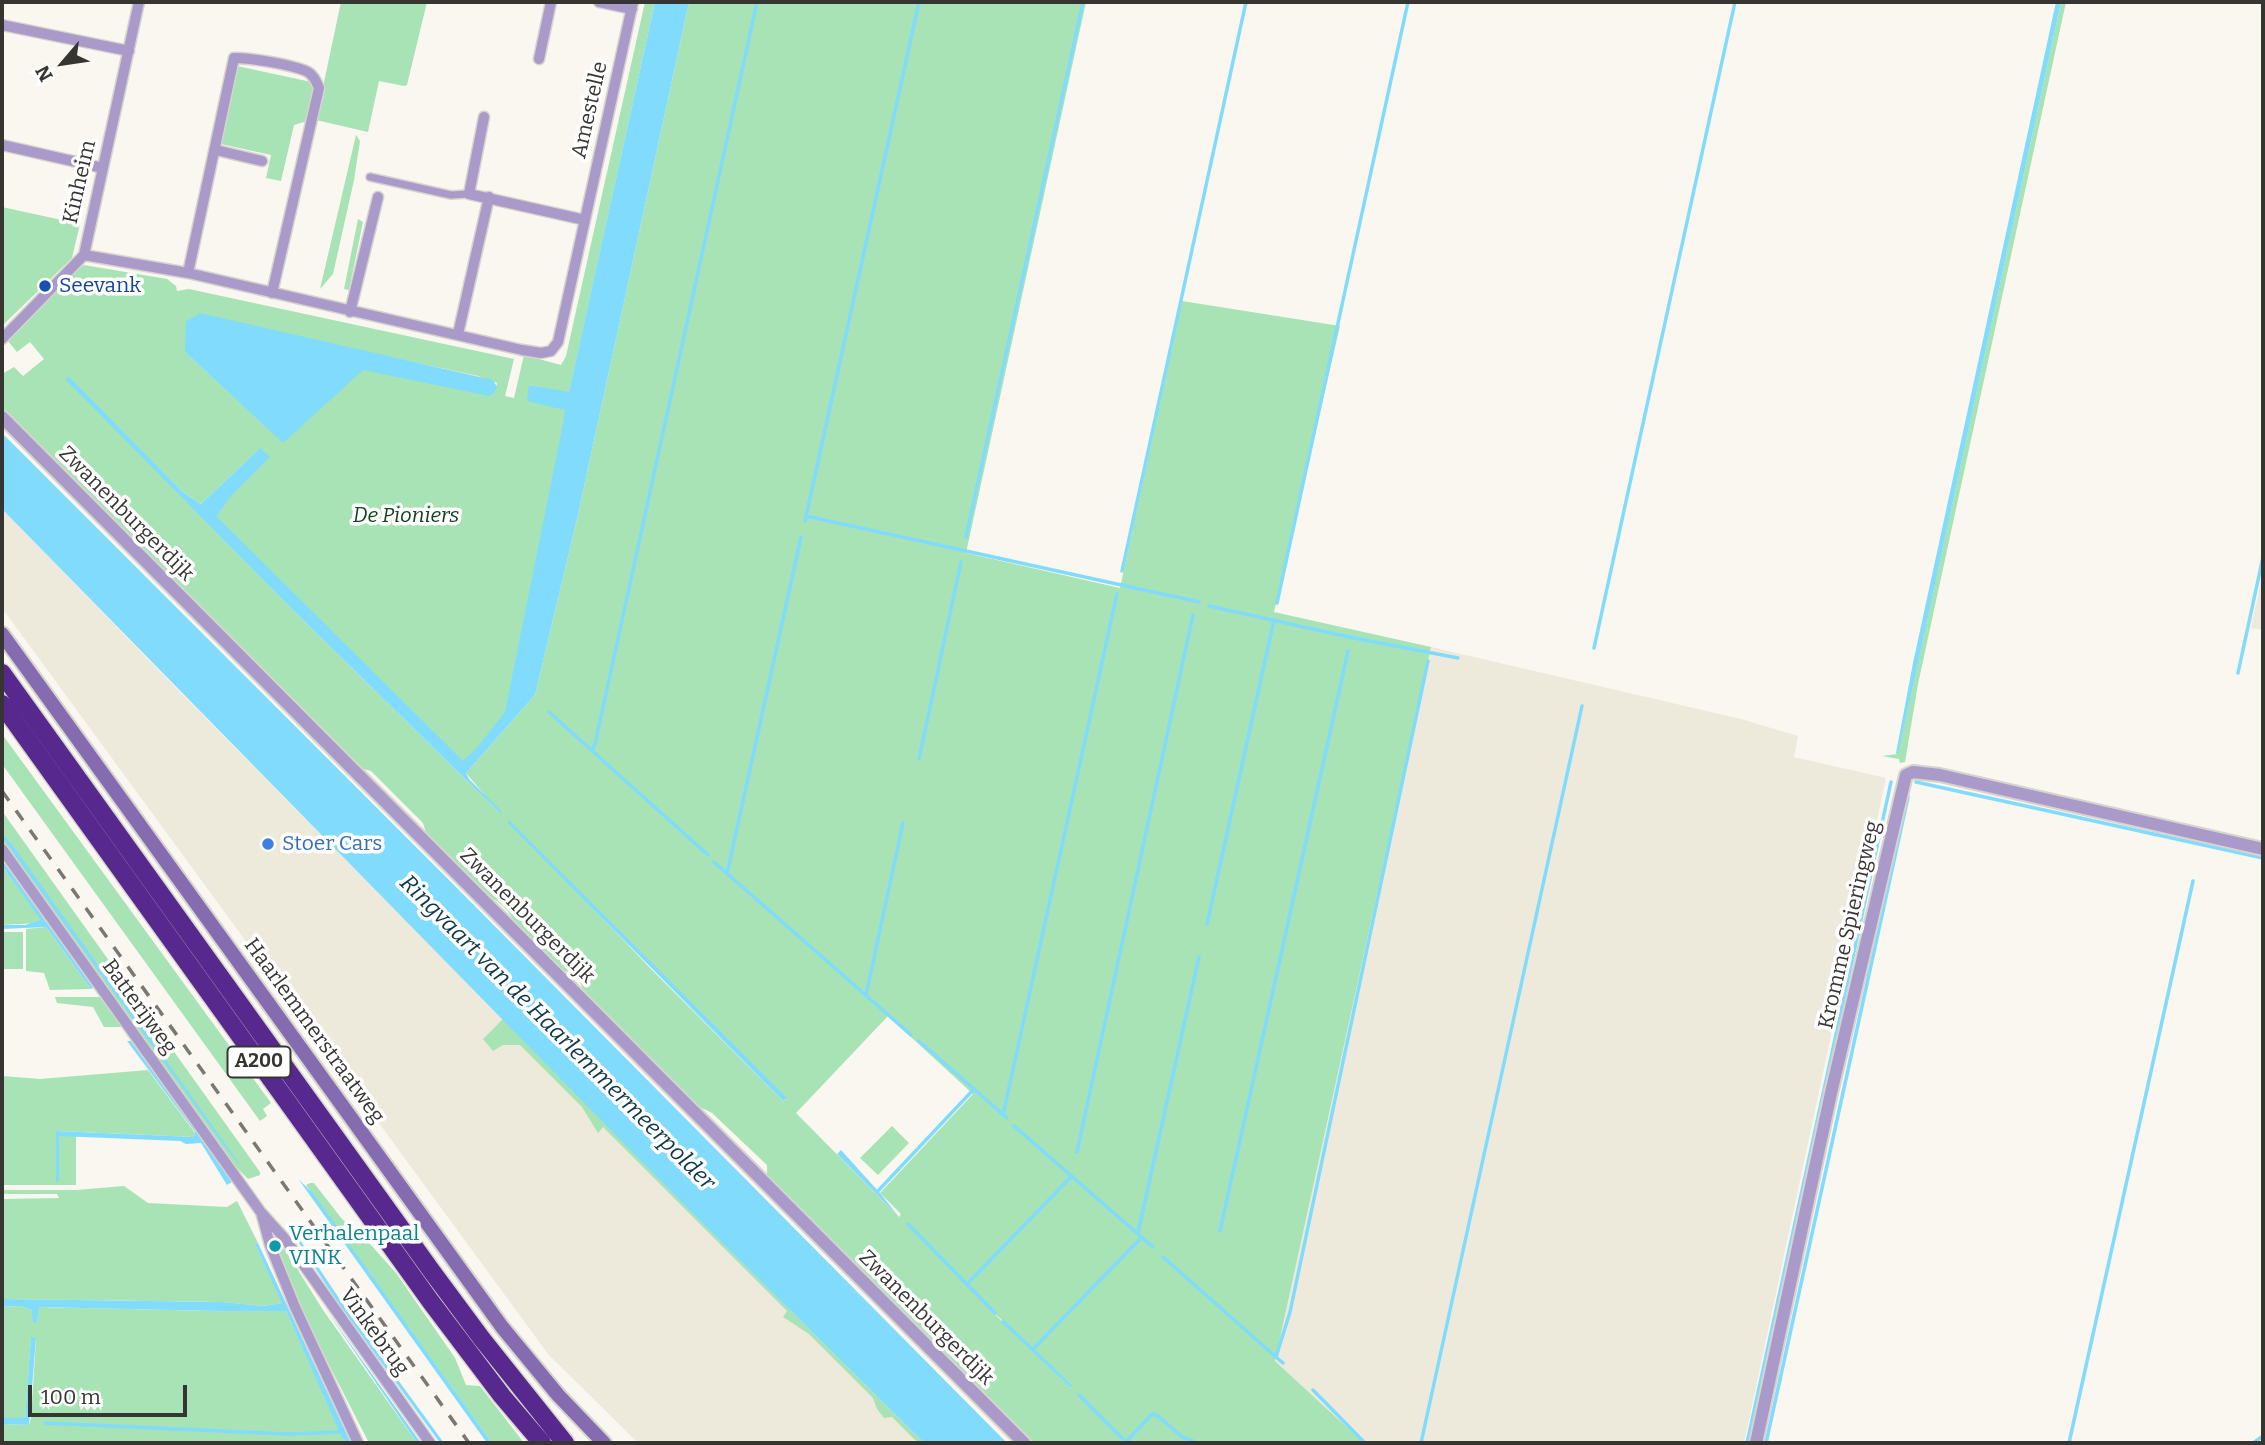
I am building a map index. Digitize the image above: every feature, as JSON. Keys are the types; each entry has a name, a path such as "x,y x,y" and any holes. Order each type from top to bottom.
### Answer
{"highway":[{"name":"A200","path":"2,673 554,1439"},
{"name":"A200","path":"2,704 431,1302 502,1396 554,1439 571,1443"}],"main road":[{"name":"Haarlemmerstraatweg","path":"2,634 437,1240 502,1327 558,1395 604,1443"}],"street":[{"name":"Kinheim","path":"2,339 84,255 139,2"},
{"path":"539,59 551,2"},
{"name":"Amestelle","path":"458,334 541,352 551,351 558,342 633,6 599,2"},
{"path":"2,25 129,51"},
{"path":"188,273 234,58 246,58 307,71 316,79 319,88 272,293"},
{"path":"469,194 484,117"},
{"path":"2,145 103,168"},
{"path":"216,150 262,161"},
{"path":"370,177 452,195 489,197 585,220"},
{"path":"349,312 378,197"},
{"path":"84,255 188,273 349,312 458,334 489,197"},
{"name":"Zwanenburgerdijk","path":"2,417 1024,1443"},
{"name":"Kromme Spieringweg","path":"1756,1443 1828,1106 1906,775 1913,772 1940,775 2263,849"},
{"name":"Batterijweg","path":"2,849 245,1187"},
{"name":"Vinkebrug","path":"245,1187 260,1211 286,1240 430,1443"},
{"name":"Vinkebrug","path":"260,1211 270,1245 295,1307 358,1443"}],"shaded area":[{"path":"2,509 922,1443 638,1443 548,1354 2,608"},
{"path":"2263,572 2263,630 2251,628"},
{"path":"1431,647 1741,719 1798,736 1794,757 1886,778 1744,1443 1364,1443 1275,1361"}],"green space":[{"path":"341,2 427,2 407,85 379,81 368,132 316,120"},
{"name":"De Pioniers","path":"645,2 655,2 569,393 529,385 529,390 568,410 510,716 463,768 209,515 260,448 201,504 183,492 68,377 66,378 305,622 501,814 466,773 535,695 577,519 689,2 1086,2 966,553 1120,588 1182,301 1340,326 1274,612 1431,647 1275,1361 1364,1443 1032,1443 767,1175 767,1165 712,1113 700,1107 583,993 576,977 560,970 515,924 504,907 487,896 427,836 423,823 371,771 360,768 191,596 2,410 2,374 14,367 23,376 44,359 30,342 17,352 8,341 72,273 84,265 167,279 176,286 177,291 189,289 514,359 505,396 514,398 524,355 561,365 566,356","holes":["185,352 367,352 478,376 497,383 495,392 358,364 274,434","509,821 786,1099 783,1101","888,1016 973,1094 880,1193 901,1214 899,1217 796,1113","977,1297 1073,1386 1071,1388"]},
{"path":"2061,2 2066,2 1918,684 1905,762 1900,763 1899,759 1882,756 1898,754"},
{"path":"237,66 316,83 307,121 294,125 281,181 266,178 271,155 221,144"},
{"path":"356,135 360,141 354,180 333,274 320,289"},
{"path":"2,207 80,224 72,258 2,326"},
{"path":"358,219 363,222 349,290 344,289"},
{"path":"2,734 271,1103 263,1109 267,1116 260,1121 2,764"},
{"path":"2,811 260,1175 248,1179 230,1161 2,844"},
{"path":"2,866 42,920 38,923 2,925"},
{"path":"46,927 91,989 50,990 44,973 26,971 26,929"},
{"path":"2,932 23,932 23,969 2,969"},
{"path":"55,997 100,997 123,1027 104,1027 93,1007 57,1003"},
{"path":"503,1019 698,1219 924,1443 918,1443 892,1417 884,1418 873,1398 809,1334 783,1317 787,1311 603,1127 598,1133 582,1107 520,1045 503,1045 493,1051 483,1039"},
{"path":"148,1070 195,1133 194,1137 57,1131 56,1181 59,1181 59,1136 76,1135 76,1185 2,1185 2,1076 40,1079"},
{"path":"892,1126 909,1143 878,1175 860,1158"},
{"path":"314,1183 342,1219 362,1235 396,1273 455,1358 466,1385 480,1386 524,1443 492,1443 306,1185"},
{"path":"124,1186 148,1203 227,1207 237,1201 283,1303 263,1306 222,1302 2,1299 2,1199 59,1198 57,1194 2,1194 2,1190 76,1190"},
{"path":"280,1245 417,1443 369,1443 306,1320 276,1248"},
{"path":"20,1306 32,1310 37,1323 38,1307 286,1311 346,1443 2,1443 2,1424 29,1425 31,1418 36,1339 31,1338 25,1419 2,1418 2,1307"}],"water":[{"path":"655,2 689,2 577,519 535,695 466,773 501,814 305,622 65,379 68,376 183,492 201,504 260,448 270,457 233,494 216,516 463,761 505,712 565,410 527,401 529,385 569,392"},
{"path":"2056,2 2061,2 1898,755 1896,753 1913,663"},
{"path":"200,313 493,380 497,387 489,396 363,370 283,443 185,352 186,322"},
{"name":"Ringvaart van de Haarlemmermeerpolder","path":"2,433 1007,1443 924,1443 698,1219 2,509"},
{"path":"509,820 787,1098 783,1101 507,822"},
{"path":"2,833 14,847 244,1170 2,837"},
{"path":"2,860 94,987 91,989 46,927 2,929 2,925 25,925 41,920 2,866"},
{"path":"127,1041 131,1041 209,1145 232,1182 227,1185 201,1143 59,1136 59,1181 56,1182 56,1131 194,1137 195,1132"},
{"path":"841,1150 880,1193 899,1217 837,1154"},
{"path":"299,1180 312,1192 492,1443 487,1443"},
{"path":"287,1225 290,1225 347,1310 444,1443 440,1443 340,1306"},
{"path":"258,1243 351,1443 346,1443 341,1435 286,1311 39,1307 37,1323 33,1323 32,1310 20,1306 2,1307 2,1299 223,1302 263,1306 282,1303 255,1244"},
{"path":"324,1307 421,1443 417,1443"},
{"path":"1003,1319 1073,1386 1071,1388 1001,1322"},
{"path":"31,1337 36,1338 29,1425 2,1424 2,1418 25,1418"}],"waterway":[{"path":"592,751 757,2"},
{"path":"805,521 919,2"},
{"path":"966,537 1083,2"},
{"path":"1122,571 1246,2"},
{"path":"1277,603 1408,2"},
{"path":"1594,648 1735,2"},
{"path":"806,516 1199,602"},
{"path":"727,874 801,537"},
{"path":"2238,673 2263,557"},
{"path":"919,759 961,562"},
{"path":"1003,1115 1117,594"},
{"path":"1209,606 1458,658"},
{"path":"1077,1152 1193,615"},
{"path":"1207,924 1274,620"},
{"path":"1220,1231 1348,651"},
{"path":"1283,1363 1276,1357 1290,1312 1428,661"},
{"path":"1421,1443 1582,706"},
{"path":"549,712 708,855"},
{"path":"1747,1443 1891,782"},
{"path":"1916,782 2263,858"},
{"path":"1766,1443 1908,797"},
{"path":"866,995 903,823"},
{"path":"714,862 911,1035"},
{"path":"2069,1443 2193,881"},
{"path":"1138,1233 1199,957"},
{"path":"919,1041 1007,1118"},
{"path":"877,1192 974,1089"},
{"path":"1014,1126 1153,1247"},
{"path":"967,1284 1072,1176"},
{"path":"908,1224 995,1313"},
{"path":"1033,1349 1141,1238"},
{"path":"1163,1257 1276,1357"},
{"path":"1313,1390 1365,1443"},
{"path":"1079,1395 1126,1442 1152,1414 1182,1437 1198,1443"},
{"path":"45,1423 288,1434 343,1432"},
{"path":"2253,1443 2263,1436"}],"railway":[{"path":"2,791 469,1443"}],"place":[{"name":"Seevank","path":"45,286"},
{"name":"Stoer Cars","path":"268,844"},
{"name":"Verhalenpaal VINK","path":"275,1246"}]}
